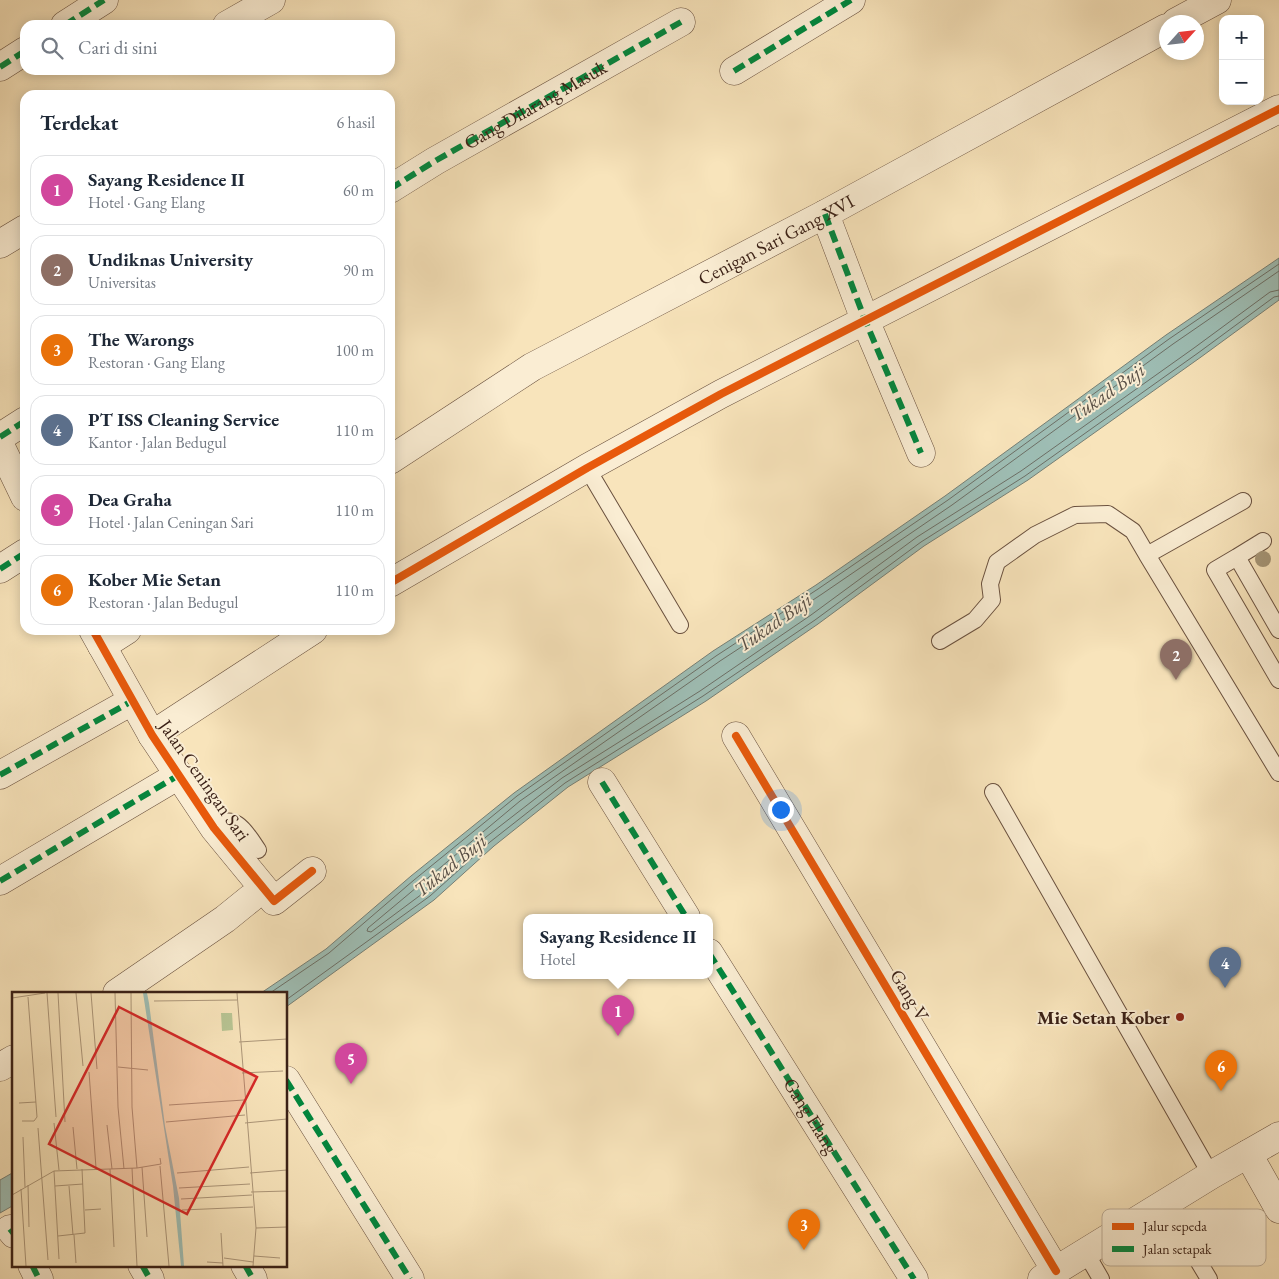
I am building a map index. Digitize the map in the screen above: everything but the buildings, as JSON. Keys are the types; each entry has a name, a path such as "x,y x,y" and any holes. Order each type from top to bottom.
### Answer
{"street":[{"path":"73,20 104,0"},
{"path":"236,20 271,0"},
{"path":"734,71 851,0"},
{"path":"1189,15 1217,0"},
{"name":"Gang Dilarang Masuk","path":"395,186 435,161 681,22"},
{"name":"Cenigan Sari Gang XVI","path":"395,457 532,368 825,214 1159,32"},
{"path":"0,67 20,54"},
{"path":"395,580 587,468 721,394 1279,109"},
{"path":"825,214 921,453"},
{"path":"0,244 20,232"},
{"path":"0,437 20,424"},
{"path":"0,445 20,487"},
{"path":"0,569 20,557"},
{"path":"152,735 305,635"},
{"name":"Jalan Ceningan Sari","path":"98,638 152,735 214,828 274,901 312,871"},
{"path":"0,775 132,701"},
{"name":"Gang V","path":"736,736 1049,1275"},
{"path":"0,881 179,775"},
{"path":"602,782 684,914"},
{"path":"118,992 225,919 251,898"},
{"name":"Gang Elang","path":"713,960 914,1279"},
{"path":"0,1067 12,1060"},
{"path":"288,1083 410,1279"},
{"path":"1156,1209 1279,1136"},
{"path":"1248,1154 1279,1209"},
{"path":"1049,1275 1102,1243"},
{"path":"33,1266 40,1279"},
{"path":"143,1266 150,1279"},
{"path":"246,1266 253,1279"}],"lane":[{"path":"587,468 680,624"},
{"path":"1148,555 1243,501"},
{"path":"940,641 976,620 992,600 990,584 998,562 1035,535 1075,515 1108,514 1133,531 1279,773"},
{"path":"1263,541 1215,570 1279,680"},
{"path":"1237,557 1279,630"},
{"path":"993,792 1212,1175"},
{"path":"214,828 227,820 234,823 244,830 258,850"},
{"path":"1164,1204 1167,1209"},
{"path":"1086,1253 1102,1279"},
{"path":"1201,1266 1209,1279"}],"water":[{"name":"Tukad Buji","path":"1279,258 1279,300 1201,357 1028,480 924,546 818,624 706,701 568,787 494,846 434,900 288,1006 288,992 262,992 326,949 411,876 514,793 713,651 816,585 945,496 1166,335"},
{"path":"12,1173 12,1206 0,1213 0,1180"}],"marked path":[{"path":"73,20 104,0"},
{"path":"734,71 851,0"},
{"path":"395,186 435,161 681,22"},
{"path":"0,67 20,54"},
{"path":"825,214 865,320 921,453"},
{"path":"0,437 20,424"},
{"path":"0,569 20,556"},
{"path":"0,775 132,701"},
{"path":"0,881 179,775 181,779"},
{"path":"602,782 684,914"},
{"path":"713,959 914,1279"},
{"path":"288,1083 410,1279"},
{"path":"32,1266 39,1279"},
{"path":"143,1266 150,1279"},
{"path":"246,1266 253,1279"}],"cycle path":[{"path":"395,580 587,468 721,394 1279,109"},
{"path":"96,635 152,735 214,828 274,901 312,871"},
{"path":"736,736 1056,1271"}],"place":[{"name":"Undiknas University","path":"1176,680"},
{"name":"PT ISS Cleaning Service","path":"1225,988"},
{"name":"Mie Setan Kober","path":"1180,1017"},
{"name":"Sayang Residence II","path":"618,1036"},
{"name":"Dea Graha","path":"351,1084"},
{"name":"Kober Mie Setan","path":"1221,1091"},
{"name":"The Warongs","path":"804,1250"}]}
